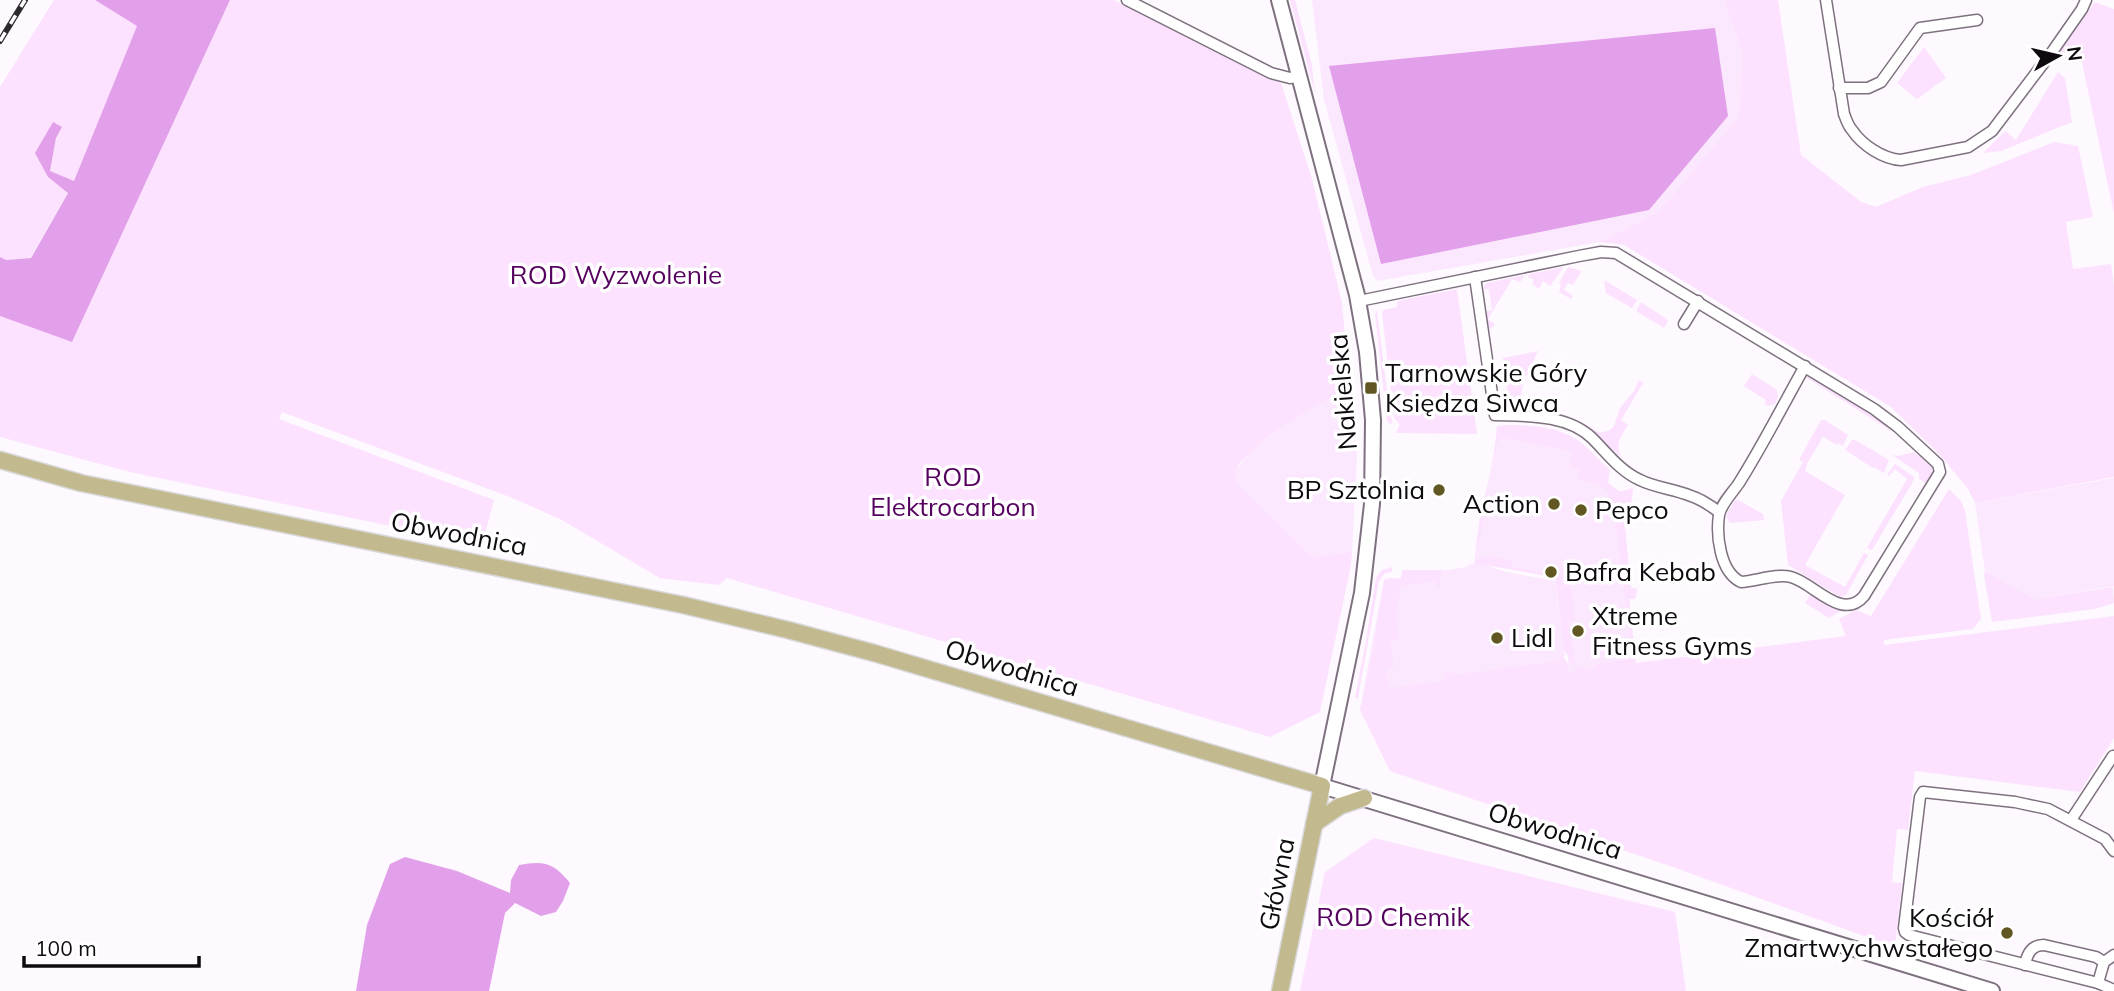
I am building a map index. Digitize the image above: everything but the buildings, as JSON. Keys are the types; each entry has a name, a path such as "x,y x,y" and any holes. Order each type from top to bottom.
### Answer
{"main road":[{"name":"Obwodnica","path":"0,460 69,480 129,493 683,605 788,630 1322,786"},
{"name":"Główna","path":"1280,991 1322,786"},
{"path":"1314,824 1340,806 1364,798"}],"street":[{"path":"1127,0 1271,73 1290,78 1300,76"},
{"name":"Nakielska","path":"1279,0 1359,301 1373,410 1372,504 1362,593 1322,786"},
{"path":"1826,0 1844,114 1852,130 1879,155 1901,160 1968,147 1993,131 2086,0"},
{"path":"1839,88 1868,88 1881,82 1920,28 1977,20"},
{"path":"1359,301 1601,252 1616,253 1698,300 1805,366 1874,409 1898,427 1940,468 1864,596 1852,605 1837,603 1789,576 1745,582 1735,579 1728,571 1722,555 1719,512 1779,416 1805,366"},
{"path":"1475,277 1495,415 1536,417 1572,426 1589,435 1621,468 1639,480 1691,495 1719,512"},
{"path":"1684,324 1698,300"},
{"path":"2071,820 2114,757"},
{"name":"Obwodnica","path":"1322,786 1992,991"},
{"path":"2114,851 2105,839 2048,809 1926,791 1921,793 1905,932 2098,983 2114,990"},
{"path":"2025,965 2027,955 2038,945 2096,957 2104,962"},
{"path":"2098,983 2104,962 2114,956"}],"shaded area":[{"path":"95,0 230,0 72,342 0,316 0,257 6,260 31,258 68,193 48,177 35,153 53,122 62,127 56,138 50,171 74,181 137,26"},
{"path":"1312,0 1724,0 1742,52 1739,116 1658,214 1600,242 1377,281 1373,276 1324,100"},
{"path":"1715,28 1728,116 1649,210 1381,264 1329,66"},
{"path":"1350,389 1357,454 1352,552 1312,557 1236,483 1237,469 1250,452 1297,415 1340,391"},
{"path":"1497,426 1556,430 1570,436 1610,470 1608,483 1620,492 1633,488 1629,521 1624,519 1631,588 1637,589 1635,599 1629,599 1636,663 1568,671 1568,580 1486,565 1506,572 1555,581 1565,656 1559,657 1559,661 1360,710 1384,580 1401,579 1403,570 1448,570 1474,563 1480,514 1494,459"},
{"path":"2114,478 2114,586 2035,599 1985,571 1975,503"},
{"path":"405,857 457,871 510,893 511,880 519,865 548,865 559,871 570,883 556,912 541,916 515,903 505,913 489,991 356,991 367,925 390,864"}],"green space":[{"path":"54,0 95,0 137,26 74,182 50,172 56,138 61,128 53,123 49,177 68,192 30,258 5,260 0,257 0,87"},
{"name":"ROD Wyzwolenie","path":"230,0 1114,0 1281,83 1312,179 1342,303 1350,389 1302,414 1269,437 1239,464 1236,482 1312,557 1352,552 1320,712 1270,737 727,578 719,585 660,578 560,519 510,497 282,412 279,419 494,500 482,545 130,472 0,437 0,316 72,342"},
{"path":"1290,0 1295,0 1312,65 1315,93"},
{"path":"1724,0 1778,0 1801,155 1861,202 1876,207 1923,187 1971,175 2054,142 2078,146 2093,217 2066,222 2073,269 2111,264 2114,286 2114,477 1975,503 1968,489 1941,456 1891,407 1624,245 1600,242 1658,213 1739,116 1742,52"},
{"path":"2095,2 2114,9 2114,213 2081,58 2073,63 2066,60 2061,50"},
{"path":"1924,47 1946,78 1917,99 1897,83"},
{"path":"2058,72 2065,78 2072,122 2001,151 1983,153 2005,131 2016,140"},
{"path":"1564,267 1550,286 1543,281 1539,289 1532,284 1534,280 1528,277 1530,274"},
{"path":"1568,267 1582,271 1573,285 1568,283 1564,290 1573,296 1571,299 1559,292 1559,283"},
{"path":"1525,275 1520,282 1512,279 1488,319 1495,324 1491,329 1486,327 1483,312 1492,310 1489,289 1484,289 1484,286 1487,283"},
{"path":"1604,280 1637,300 1632,308 1606,293"},
{"path":"1457,289 1477,434 1396,433 1400,424 1394,418 1383,310 1397,307 1397,301"},
{"path":"1641,302 1668,321 1664,328 1636,311"},
{"path":"1377,310 1393,423 1391,424 1387,421 1375,314"},
{"path":"1538,351 1527,376 1524,376 1520,404 1509,404 1503,358"},
{"path":"1752,374 1777,390 1775,404 1764,404 1766,400 1744,386"},
{"path":"1809,376 1879,419 1890,430 1807,378"},
{"path":"1639,380 1643,383 1621,420 1628,425 1619,444 1621,457 1592,431 1572,419 1600,433 1610,430 1620,408"},
{"path":"1821,420 1848,435 1843,446 1823,437 1805,471 1845,495 1805,565 1845,587 1864,553 1868,555 1846,595 1840,597 1788,565 1781,501 1803,462 1799,460"},
{"path":"1497,426 1542,427 1570,436 1610,470 1608,483 1620,492 1633,488 1629,521 1624,519 1631,588 1637,589 1635,599 1629,599 1636,663 1846,636 1839,619 1856,610 1871,616 1949,489 1961,501 1965,511 1981,619 1973,629 1884,640 1884,645 2114,616 2114,738 2080,792 1915,771 1908,830 1897,829 1892,882 1902,883 1895,947 1667,865 1390,771 1360,710 1384,580 1401,579 1403,570 1442,571 1439,588 1436,589 1435,581 1401,586 1396,615 1399,640 1390,642 1394,667 1386,669 1389,688 1444,681 1444,673 1453,672 1454,675 1559,661 1559,657 1563,656 1568,664 1568,671 1576,670 1564,650 1555,577 1475,563 1475,560 1490,556 1508,560 1512,558 1511,567 1559,576 1561,568 1569,573 1575,620 1569,621 1575,667 1595,668 1595,664 1633,659 1615,516 1616,504 1609,505 1608,492 1597,483 1578,480 1579,469 1570,467 1572,451 1501,438 1497,444 1487,489 1486,509 1476,547"},
{"path":"1852,440 1889,460 1884,473 1845,450"},
{"path":"1914,452 1932,466 1933,473 1928,484 1919,479 1919,473 1892,455"},
{"path":"1895,464 1914,477 1914,480 1872,550 1867,548 1907,479 1895,469 1887,475"},
{"path":"1736,499 1763,514 1764,520 1729,522 1726,516"},
{"path":"1392,567 1392,572 1385,573 1379,581 1358,698 1355,698 1376,578 1382,570"},
{"path":"1985,571 2035,599 2113,587 2114,603 2095,609 1992,622"},
{"path":"1811,594 1841,611 1829,618 1805,603"},
{"name":"ROD Chemik","path":"1374,838 1675,912 1686,991 1300,991 1325,872"}],"railway":[{"path":"0,41 25,0"}],"place":[{"name":"Tarnowskie Góry Księdza Siwca","path":"1371,388"},
{"name":"BP Sztolnia","path":"1439,490"},
{"name":"Action","path":"1554,504"},
{"name":"Pepco","path":"1581,510"},
{"name":"Bafra Kebab","path":"1551,572"},
{"name":"Xtreme Fitness Gyms","path":"1578,631"},
{"name":"Lidl","path":"1497,638"},
{"name":"Kościół Zmartwychwstałego","path":"2007,933"}],"park label":[{"name":"ROD Elektrocarbon","path":"953,492"}]}
